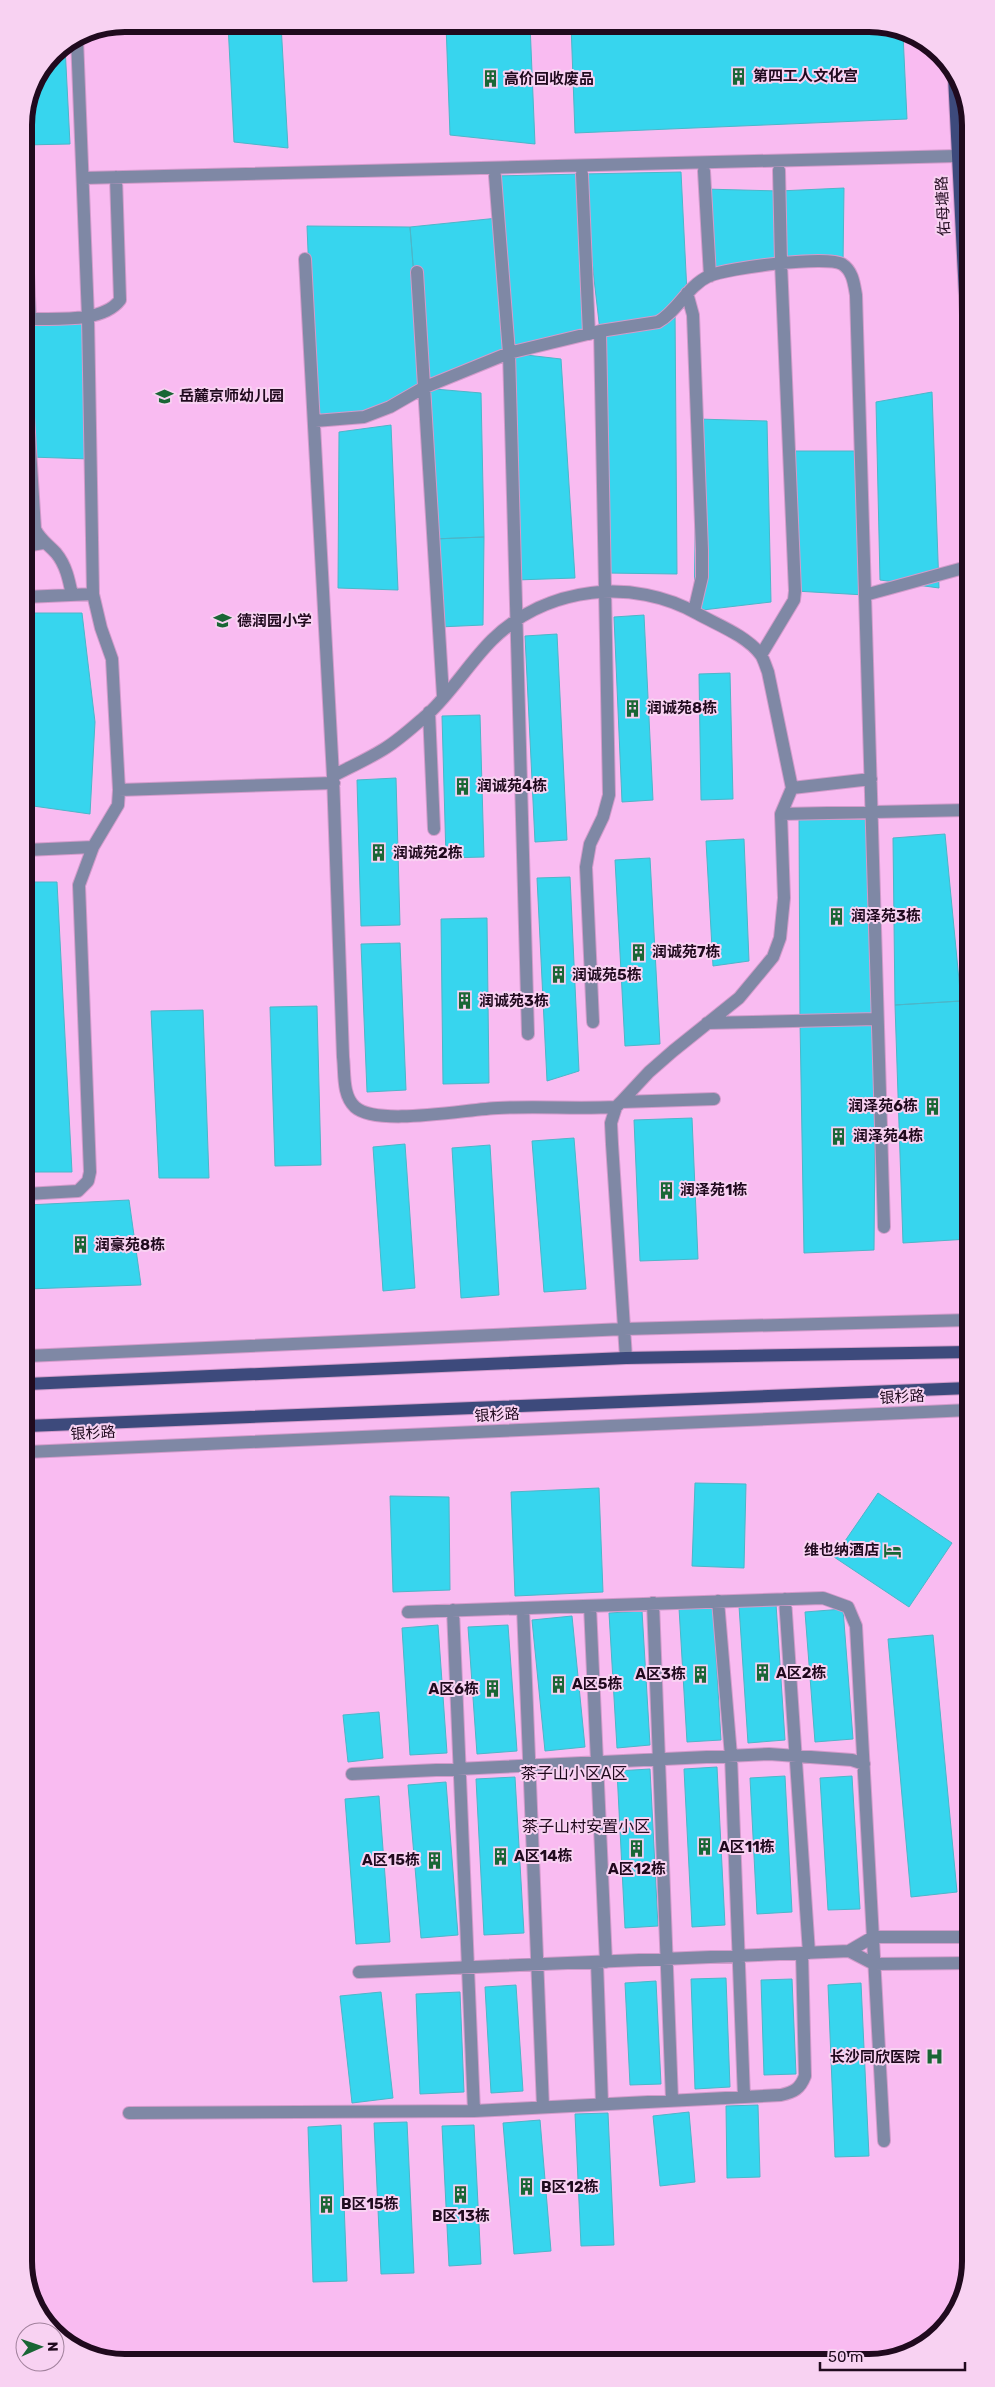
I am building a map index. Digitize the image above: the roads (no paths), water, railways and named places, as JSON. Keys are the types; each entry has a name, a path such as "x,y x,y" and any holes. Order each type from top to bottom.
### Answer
{"main road":[{"name":"佑母塘路","path":"954,89 962,255"},
{"path":"32,1384 626,1358 962,1352"},
{"name":"银杉路","path":"32,1426 962,1388"}],"street":[{"path":"32,1194 78,1191 88,1181 90,1172 79,885 93,847 118,805 119,790 112,659 100,628 93,594 88,317 77,46"},
{"path":"82,178 957,156"},
{"path":"761,655 794,600 795,592 781,264 779,170"},
{"path":"704,172 710,276"},
{"path":"582,174 595,333 606,590 609,795 603,817 590,844 586,867 592,1022"},
{"path":"495,176 509,353 528,1034"},
{"path":"33,319 88,317 108,311 120,300 116,177"},
{"path":"305,259 334,779 343,1057 346,1093 350,1102 363,1113 372,1115 433,1114 497,1108 714,1100"},
{"path":"315,421 364,417 390,407 423,388 509,353 595,333 658,322 665,318 696,283 710,276 781,264 834,261 843,265 851,273 854,283 865,595 876,1019 884,1227"},
{"path":"417,272 443,696"},
{"path":"687,293 693,314 702,550 702,577 694,612"},
{"path":"33,517 35,529 43,543 56,553 62,562 72,595"},
{"path":"33,545 43,543"},
{"path":"865,595 962,568"},
{"path":"119,790 334,779 385,748 429,712 492,640 517,619 570,596 606,590 633,591 657,596 676,602 732,632 761,655 768,672 792,788 781,814 784,898 780,938 773,957 739,998 649,1072 619,1105 611,1123 626,1358"},
{"path":"33,597 93,594"},
{"path":"429,712 434,829"},
{"path":"792,788 871,779"},
{"path":"781,814 962,810"},
{"path":"33,850 93,847"},
{"path":"707,1023 876,1019"},
{"path":"32,1356 624,1329 962,1320"},
{"name":"银杉路","path":"32,1452 962,1410"},
{"path":"408,1612 823,1598 848,1606 856,1626 884,2140"},
{"path":"129,2113 474,2111 744,2097 793,2092 802,2084 805,2076 805,1953 785,1599"},
{"path":"718,1602 731,1756 744,2097"},
{"path":"653,1604 672,2100"},
{"path":"590,1606 597,1762 602,1962 602,2104"},
{"path":"523,1608 543,2107"},
{"path":"453,1610 474,2111"},
{"path":"352,1774 731,1756 795,1755 852,1760 864,1764"},
{"path":"359,1972 849,1951 873,1937 962,1936"},
{"path":"849,1951 874,1964 962,1963"}],"place":[{"name":"第四工人文化宫","path":"739,76"},
{"name":"高价回收废品","path":"490,79"},
{"name":"岳麓京师幼儿园","path":"165,396"},
{"name":"德润园小学","path":"223,621"},
{"name":"润诚苑8栋","path":"633,708"},
{"name":"润诚苑4栋","path":"463,786"},
{"name":"润诚苑2栋","path":"379,853"},
{"name":"润泽苑3栋","path":"837,916"},
{"name":"润诚苑7栋","path":"638,952"},
{"name":"润诚苑5栋","path":"558,975"},
{"name":"润诚苑3栋","path":"465,1001"},
{"name":"润泽苑6栋","path":"932,1106"},
{"name":"润泽苑4栋","path":"839,1136"},
{"name":"润泽苑1栋","path":"666,1190"},
{"name":"润豪苑8栋","path":"81,1245"},
{"name":"维也纳酒店","path":"893,1550"},
{"name":"A区2栋","path":"762,1673"},
{"name":"A区3栋","path":"700,1674"},
{"name":"A区5栋","path":"558,1684"},
{"name":"A区6栋","path":"493,1689"},
{"name":"A区11栋","path":"705,1847"},
{"name":"A区12栋","path":"637,1848"},
{"name":"A区14栋","path":"500,1856"},
{"name":"A区15栋","path":"434,1860"},
{"name":"长沙同欣医院","path":"934,2057"},
{"name":"B区12栋","path":"527,2187"},
{"name":"B区13栋","path":"461,2195"},
{"name":"B区15栋","path":"327,2204"}],"district":[{"name":"茶子山小区A区","path":"574,1773"},
{"name":"茶子山村安置小区","path":"586,1826"}]}
